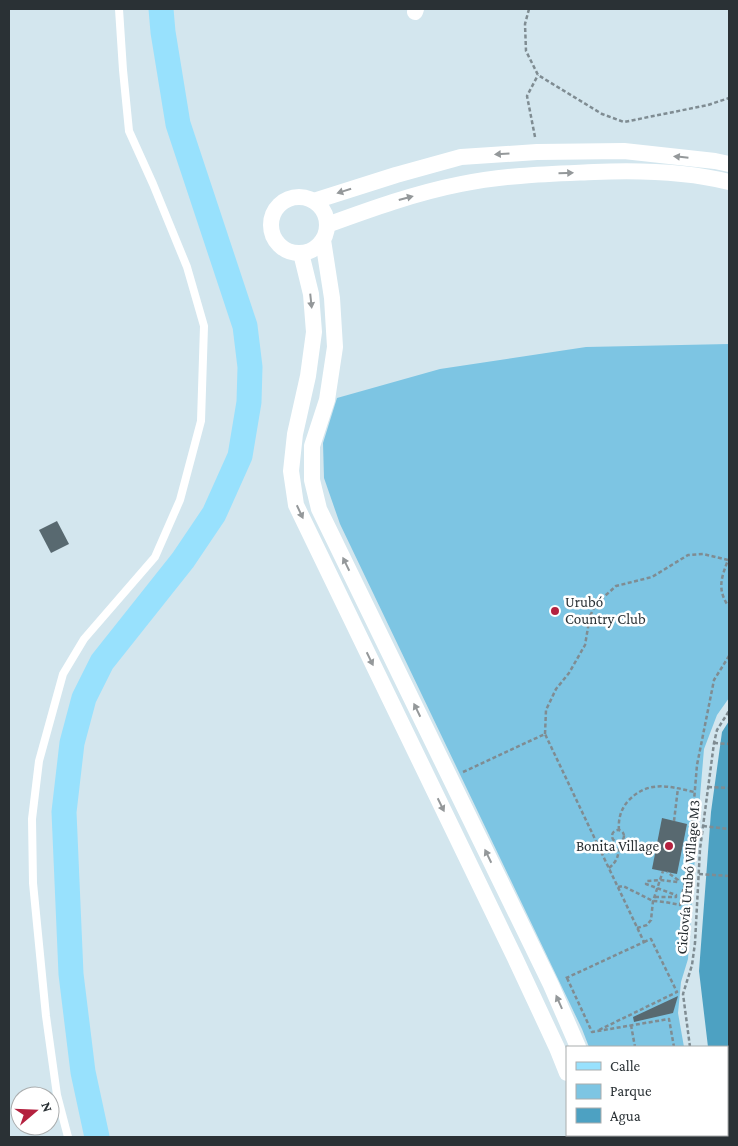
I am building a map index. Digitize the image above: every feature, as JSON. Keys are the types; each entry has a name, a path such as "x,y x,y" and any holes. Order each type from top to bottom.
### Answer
{"main road":[{"path":"97,1137 83,1072 71,974 64,812 72,743 84,698 102,662 183,560 214,514 240,456 249,402 250,367 245,326 178,124 161,9"}],"street":[{"path":"314,201 461,157 533,152 624,150 729,164"},
{"path":"530,175 533,152"},
{"path":"578,1046 534,949 319,508 312,480 312,446 326,400 334,347 332,298 325,232 326,217 322,208 314,201 306,197 296,196 278,204 271,218 271,232 275,241 282,248 302,253 316,247 325,232 392,202 461,184 530,175 639,170 710,177 729,182"},
{"path":"302,253 311,294 314,332 308,376 295,434 291,471 296,505 515,958 566,1070"},
{"path":"293,481 312,480"},
{"path":"515,958 534,949"}],"lane":[{"path":"68,1137 55,1085 33,883 32,819 39,761 63,674 84,639 155,557 180,500 201,421 204,326 187,268 129,131 119,9"}],"path":[{"path":"529,9 525,24 526,51 538,75 602,114 624,122 708,105 729,98"},
{"path":"533,152 527,96 538,75"},
{"path":"644,942 545,734 546,710 556,689 569,673 585,645 590,616 596,604 616,586 652,577 688,555 703,554 728,560 721,579 721,595 726,604 729,605"},
{"path":"618,887 623,886 653,902 680,905 690,848 697,765 714,680 729,656"},
{"name":"Ciclovía Urubó Village M3","path":"690,1046 683,994 692,965 695,944 700,849 714,743 717,730 729,711"},
{"path":"450,778 545,734"},
{"path":"714,743 729,744"},
{"path":"708,786 729,788"},
{"path":"618,830 618,821 624,805 642,789 656,787 678,788 694,792"},
{"path":"674,821 678,788"},
{"path":"703,826 729,830"},
{"path":"618,830 614,830 611,836 613,841 619,842"},
{"path":"609,868 615,864 618,857 619,842 623,840 624,836 618,830"},
{"path":"637,928 647,925 651,920 653,902 658,889 661,880 665,872 678,880 678,882 661,880 647,881 646,884 658,889 676,895 676,897 655,897"},
{"path":"699,874 729,876"},
{"path":"547,977 558,981 567,978 651,939 676,992 596,1031"},
{"path":"567,978 592,1032 669,1019 674,1046"},
{"path":"631,1025 635,1046"}],"green space":[{"name":"Urubó Country Club","path":"729,344 729,698 717,715 704,749 688,959 681,982 678,1013 684,1046 589,1046 340,524 324,478 323,443 337,398 440,369 586,347"}],"water":[{"path":"729,721 729,1137 719,1137 728,1136 728,1046 708,1046 699,971 711,812 722,732"}],"building":[{"path":"57,521 69,544 51,553 39,530"},
{"name":"Bonita Village","path":"662,818 687,824 677,874 652,869"},
{"path":"678,996 673,1013 634,1022 633,1017"}],"place":[{"name":"Urubó Country Club","path":"555,611"},
{"name":"Bonita Village","path":"669,846"}]}
